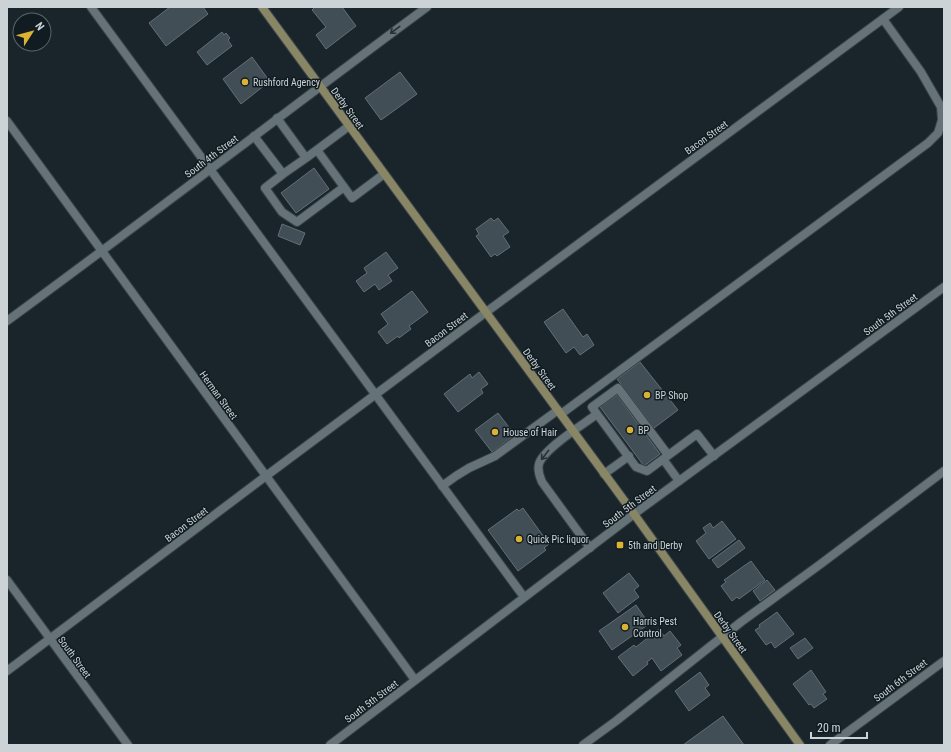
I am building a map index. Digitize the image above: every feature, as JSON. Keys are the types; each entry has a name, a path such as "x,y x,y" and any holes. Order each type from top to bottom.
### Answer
{"main road":[{"name":"Derby Street","path":"262,7 634,514 800,745"}],"street":[{"path":"92,7 524,598"},
{"name":"South 4th Street","path":"7,321 103,251 277,118 427,7"},
{"name":"Bacon Street","path":"7,671 486,312 899,7"},
{"path":"442,486 469,468 495,456 559,412 928,143 938,133 942,120 941,107 921,72 883,19"},
{"path":"277,118 306,158"},
{"name":"Herman Street","path":"7,121 415,680"},
{"path":"344,188 297,222 282,212 264,188 349,126"},
{"path":"254,136 283,174"},
{"path":"317,150 352,198 384,174"},
{"name":"South 5th Street","path":"330,745 634,514 944,287"},
{"path":"679,481 665,457 618,388 592,407 636,467 647,471 665,457 697,434 714,456"},
{"path":"590,548 542,482 539,474 539,465 543,457 554,446 598,414"},
{"path":"604,474 628,456"},
{"path":"583,745 616,721 722,637 944,471"},
{"name":"South Street","path":"7,580 128,745"},
{"name":"South 6th Street","path":"830,745 944,661"}],"building":[{"path":"170,7 203,7 208,14 166,46 149,23"},
{"path":"313,7 342,7 356,26 326,49 316,35 326,27 312,10 314,8"},
{"path":"222,32 224,35 226,33 230,38 228,40 232,46 207,65 197,52"},
{"path":"252,57 268,79 264,83 265,85 241,104 223,79"},
{"path":"400,72 417,94 381,120 365,98"},
{"path":"314,168 329,189 296,213 281,193"},
{"path":"491,218 494,221 498,218 509,232 503,236 510,247 497,256 495,254 491,257 476,236 479,234 476,229"},
{"path":"282,224 305,233 300,245 278,236"},
{"path":"386,252 398,268 388,275 392,281 379,290 375,284 364,292 356,281 367,273 364,268"},
{"path":"412,291 428,312 409,326 411,329 399,338 398,336 387,344 378,332 388,324 381,314"},
{"path":"563,309 583,337 587,334 594,345 580,355 574,347 566,353 544,322"},
{"name":"BP Shop","path":"640,362 678,410 654,428 617,379"},
{"path":"479,372 488,384 481,389 483,393 458,412 444,394 470,374 472,378"},
{"name":"BP","path":"617,395 660,454 644,466 600,407"},
{"path":"498,413 515,435 492,452 475,430"},
{"path":"523,508 549,544 544,548 546,550 518,571 488,530 517,509 519,511"},
{"path":"722,521 736,539 709,559 696,541 706,533 703,528 710,523 713,528"},
{"path":"739,540 745,548 718,568 712,560"},
{"path":"751,561 765,580 739,599 737,597 732,601 721,586 726,582 724,580"},
{"path":"629,573 639,586 634,590 639,597 618,613 603,593"},
{"path":"767,580 775,590 760,601 753,591"},
{"path":"636,605 649,624 612,650 599,631"},
{"path":"777,612 794,634 775,648 771,642 766,645 755,630 760,627 759,625"},
{"path":"659,629 664,636 670,631 681,645 677,648 682,655 661,671 652,658 647,662 648,664 633,676 618,657 634,645 636,647"},
{"path":"805,638 813,648 798,659 790,648"},
{"path":"811,670 826,692 823,694 827,699 814,708 811,704 809,705 793,684"},
{"path":"700,672 709,685 705,688 710,695 689,711 675,691"},
{"path":"723,716 744,745 683,745"}],"place":[{"name":"Rushford Agency","path":"245,82"},
{"name":"BP Shop","path":"647,395"},
{"name":"BP","path":"630,430"},
{"name":"House of Hair","path":"495,432"},
{"name":"Quick Pic liquor","path":"519,539"},
{"name":"5th and Derby","path":"620,545"},
{"name":"Harris Pest Control","path":"625,627"}]}
